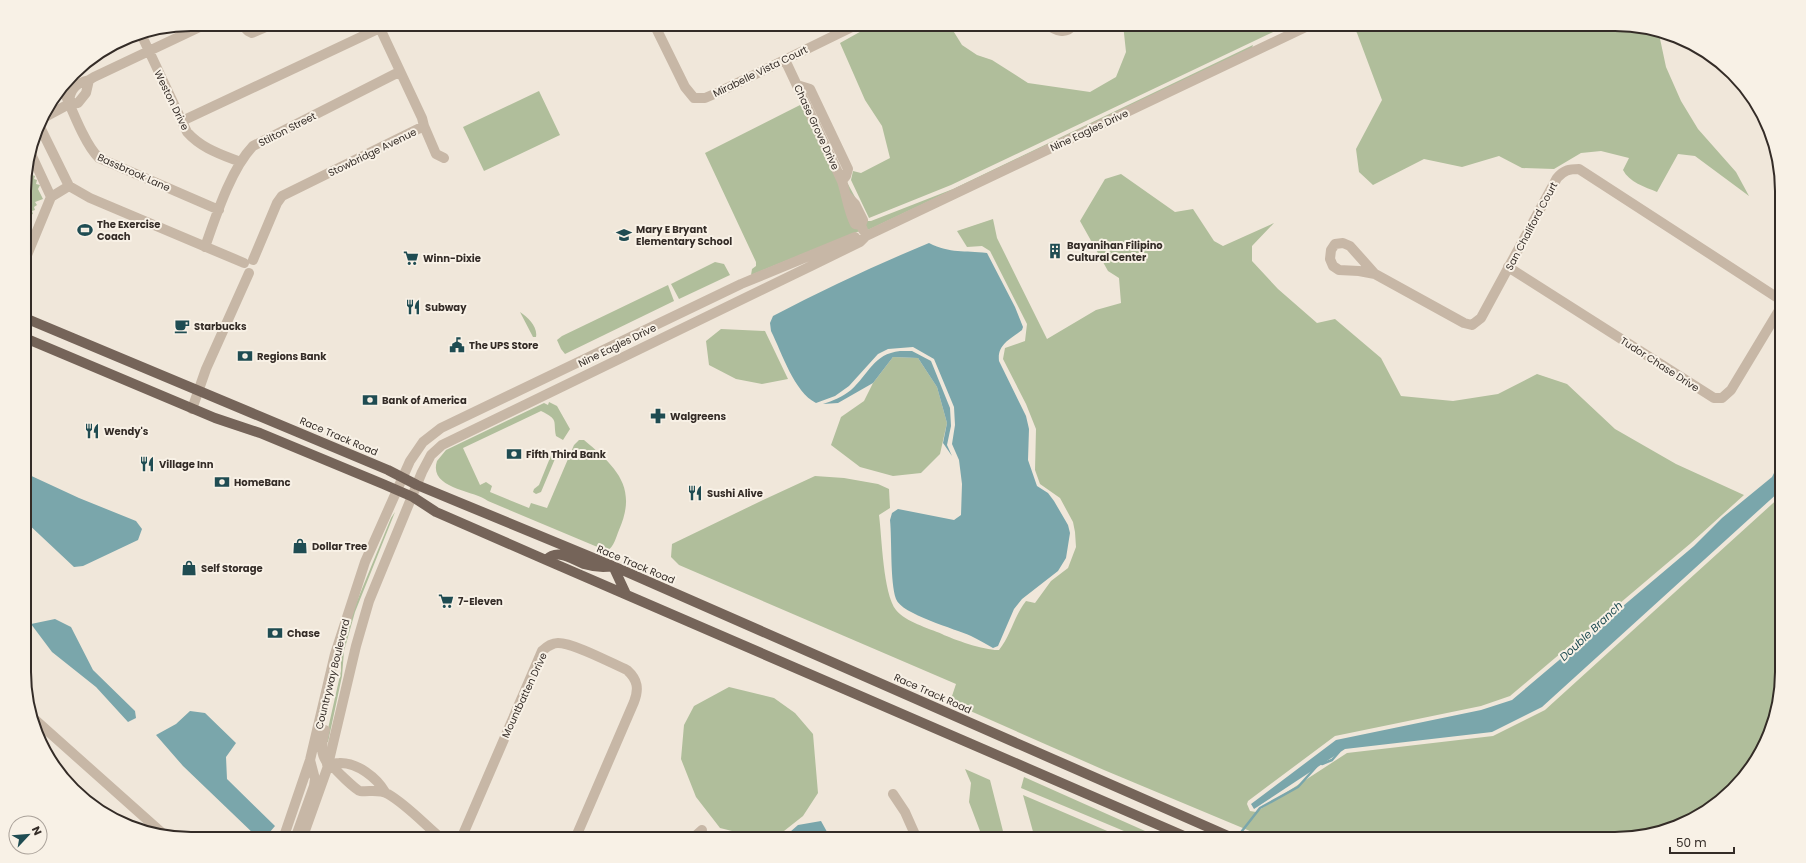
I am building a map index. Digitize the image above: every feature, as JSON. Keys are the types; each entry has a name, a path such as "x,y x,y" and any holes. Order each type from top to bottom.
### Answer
{"main road":[{"name":"Race Track Road","path":"31,320 199,390 403,477 417,485 613,566 1221,832"},
{"path":"31,341 192,409 260,433 397,490 412,497 436,512 1175,832"},
{"path":"546,560 549,557 559,554 593,566 613,566 626,594"},
{"path":"1015,762 1020,744"}],"street":[{"path":"51,114 69,104 70,92 74,87 191,31"},
{"path":"182,122 369,31"},
{"name":"Stowbridge Avenue","path":"205,247 248,262 277,203 282,196 424,126 422,118 381,31"},
{"name":"Mirabelle Vista Court","path":"657,31 685,87 694,98 705,98 844,31"},
{"name":"Nine Eagles Drive","path":"412,497 428,460 442,445 860,242 866,236 1297,31"},
{"name":"Weston Drive","path":"143,39 187,132 196,142 240,162"},
{"name":"Chase Grove Drive","path":"785,60 797,85 810,89 848,169 842,182 847,196 847,208 855,224 861,226 866,236"},
{"name":"Stilton Street","path":"205,247 240,162 253,146 265,138 400,72"},
{"name":"Bassbrook Lane","path":"65,93 94,154 99,158 219,210"},
{"path":"424,126 440,156"},
{"path":"42,132 69,186 90,198 205,247"},
{"path":"34,159 51,197"},
{"name":"San Chaliford Court","path":"1375,274 1464,323 1472,325 1481,318 1557,178 1562,172 1570,169 1579,169 1775,296"},
{"path":"31,244 51,197 69,186"},
{"name":"Nine Eagles Drive","path":"397,490 422,442 441,428 741,284 859,236 866,236"},
{"name":"Tudor Chase Drive","path":"1508,267 1714,398 1722,398 1731,390 1775,317"},
{"path":"192,409 206,369 249,273"},
{"path":"741,284 747,296"},
{"name":"Countryway Boulevard","path":"285,832 310,760 336,649 365,562 397,490"},
{"name":"Countryway Boulevard","path":"305,832 330,764 356,646 369,601 412,497"},
{"name":"Mountbatten Drive","path":"464,832 542,651 550,644 558,643 575,648 627,670 634,676 637,684 637,693 634,702 578,832"},
{"path":"336,649 337,672 321,748 323,758 335,771 347,779 355,789 360,791 385,792"},
{"path":"40,725 157,828"},
{"path":"298,832 314,786 315,779 310,760 330,764 340,763 356,767 380,783 385,792 434,832"},
{"path":"893,794 905,812 914,832"}],"green space":[{"path":"861,31 953,31 962,45 977,55 992,60 1028,83 1090,92 1116,77 1126,52 1124,31 1275,31 951,185 869,218 851,180 853,171 861,173 890,158 882,126 865,100 840,43"},
{"path":"1356,31 1625,31 1660,37 1666,67 1681,101 1698,129 1736,172 1749,196 1695,156 1678,154 1657,192 1638,184 1629,178 1623,170 1629,158 1601,151 1581,153 1554,169 1522,168 1499,156 1462,167 1424,159 1373,185 1359,172 1356,149 1382,100"},
{"path":"1253,45 1252,48 868,230 857,232 751,275 752,269 756,266 756,262 705,153 804,103 868,221 871,221 953,189"},
{"path":"539,91 560,135 484,171 463,127"},
{"path":"32,171 32,175 35,176 34,179 37,180 36,184 40,185 38,189 43,199 35,202 37,205 34,207 35,210 32,211 33,214 31,215"},
{"path":"1121,174 1175,212 1193,209 1214,241 1223,246 1274,223 1252,246 1252,261 1278,289 1317,323 1335,319 1381,358 1401,396 1453,401 1498,394 1537,374 1567,384 1615,429 1676,464 1744,495 1691,543 1510,696 1481,706 1335,736 1248,801 1247,804 1250,811 1256,812 1347,753 1493,736 1545,710 1775,501 1774,693 1770,713 1754,752 1728,785 1695,811 1656,827 1636,831 1252,832 1104,770 950,702 956,684 679,565 671,557 672,544 815,476 844,478 878,484 889,489 890,508 879,515 888,591 896,610 911,621 954,639 979,647 999,650 1007,638 1018,613 1026,601 1035,603 1051,581 1068,568 1076,547 1075,532 1073,522 1060,498 1040,484 1035,470 1036,429 1026,404 1003,359 1005,348 1025,341 1027,324 990,251 982,246 967,247 957,231 993,219 997,238 1047,339 1096,310 1121,303 1119,278 1108,271 1080,221 1105,179"},
{"path":"715,262 724,264 730,275 679,299 671,284"},
{"path":"668,285 674,301 565,354 561,349 557,340 562,336"},
{"path":"520,312 529,319 534,326 536,337 533,337"},
{"path":"721,329 765,331 788,379 762,384 736,379 709,365 706,341"},
{"path":"893,357 918,358 937,387 947,423 940,454 921,473 893,476 860,467 831,445 841,417 864,401 873,383"},
{"path":"549,402 557,406 570,429 563,440 556,436 555,423 551,416 541,411 463,448 480,485 486,482 492,486 490,492 529,508 531,503 547,508 574,445 579,440 584,440 606,459 621,479 625,490 626,502 624,515 614,542 607,551 454,487 445,483 439,478 436,470 437,461 446,450 544,403 548,405"},
{"path":"555,451 557,454 541,492 536,494 533,492 534,489 539,485 552,453"},
{"path":"395,512 355,612 344,651 342,676 328,742 325,742 341,671 341,652 355,606 391,518"},
{"path":"729,687 774,698 795,713 813,734 818,793 803,816 784,831 736,832 720,828 696,797 681,759 684,725 694,706"},
{"path":"965,769 990,780 1003,832 980,832 969,802 971,783"},
{"path":"1024,777 1147,832 1126,832 1021,788"},
{"path":"1023,795 1110,832 1033,832"}],"water":[{"path":"929,243 944,249 987,253 1015,307 1023,327 1022,330 1002,346 999,361 1026,416 1029,429 1028,460 1037,486 1048,493 1054,501 1068,525 1070,533 1066,558 1058,571 1022,599 1014,609 998,646 993,648 971,636 908,610 900,605 894,592 890,520 892,513 898,509 954,520 961,515 962,484 959,460 952,444 955,425 954,407 934,359 913,347 888,349 878,354 849,386 835,396 816,403 808,398 795,381 784,361 771,331 770,323 773,316 811,296"},
{"path":"900,351 912,351 931,361 950,408 951,426 947,445 952,456 943,443 947,423 937,387 918,358 893,357 873,383 838,403 823,404 844,395 851,390 877,360 883,356"},
{"path":"1775,471 1775,495 1542,707 1492,732 1345,749 1254,809 1251,804 1336,740 1481,710 1512,700 1694,546 1722,518 1772,477"},
{"path":"31,476 79,498 136,521 142,529 138,540 83,566 74,567 31,527"},
{"path":"55,619 71,627 93,670 135,711 136,718 128,722 96,687 52,652 31,624"},
{"path":"190,711 205,713 236,743 226,757 227,779 275,826 270,832 252,832 183,766 156,735 176,724"},
{"path":"821,821 827,832 790,832 798,825"}],"waterway":[{"name":"Double Branch","path":"1322,764 1332,760 1339,752"},
{"name":"Double Branch","path":"1242,831 1260,808 1298,787 1316,767"}],"place":[{"name":"The Exercise Coach","path":"85,230"},
{"name":"Mary E Bryant Elementary School","path":"624,235"},
{"name":"Bayanihan Filipino Cultural Center","path":"1055,251"},
{"name":"Winn-Dixie","path":"411,258"},
{"name":"Subway","path":"413,307"},
{"name":"Starbucks","path":"182,326"},
{"name":"The UPS Store","path":"457,345"},
{"name":"Regions Bank","path":"245,356"},
{"name":"Bank of America","path":"370,400"},
{"name":"Walgreens","path":"658,416"},
{"name":"Wendy's","path":"92,431"},
{"name":"Fifth Third Bank","path":"514,454"},
{"name":"Village Inn","path":"147,464"},
{"name":"HomeBanc","path":"222,482"},
{"name":"Sushi Alive","path":"695,493"},
{"name":"Dollar Tree","path":"300,546"},
{"name":"Self Storage","path":"189,568"},
{"name":"7-Eleven","path":"446,601"},
{"name":"Chase","path":"275,633"}]}
